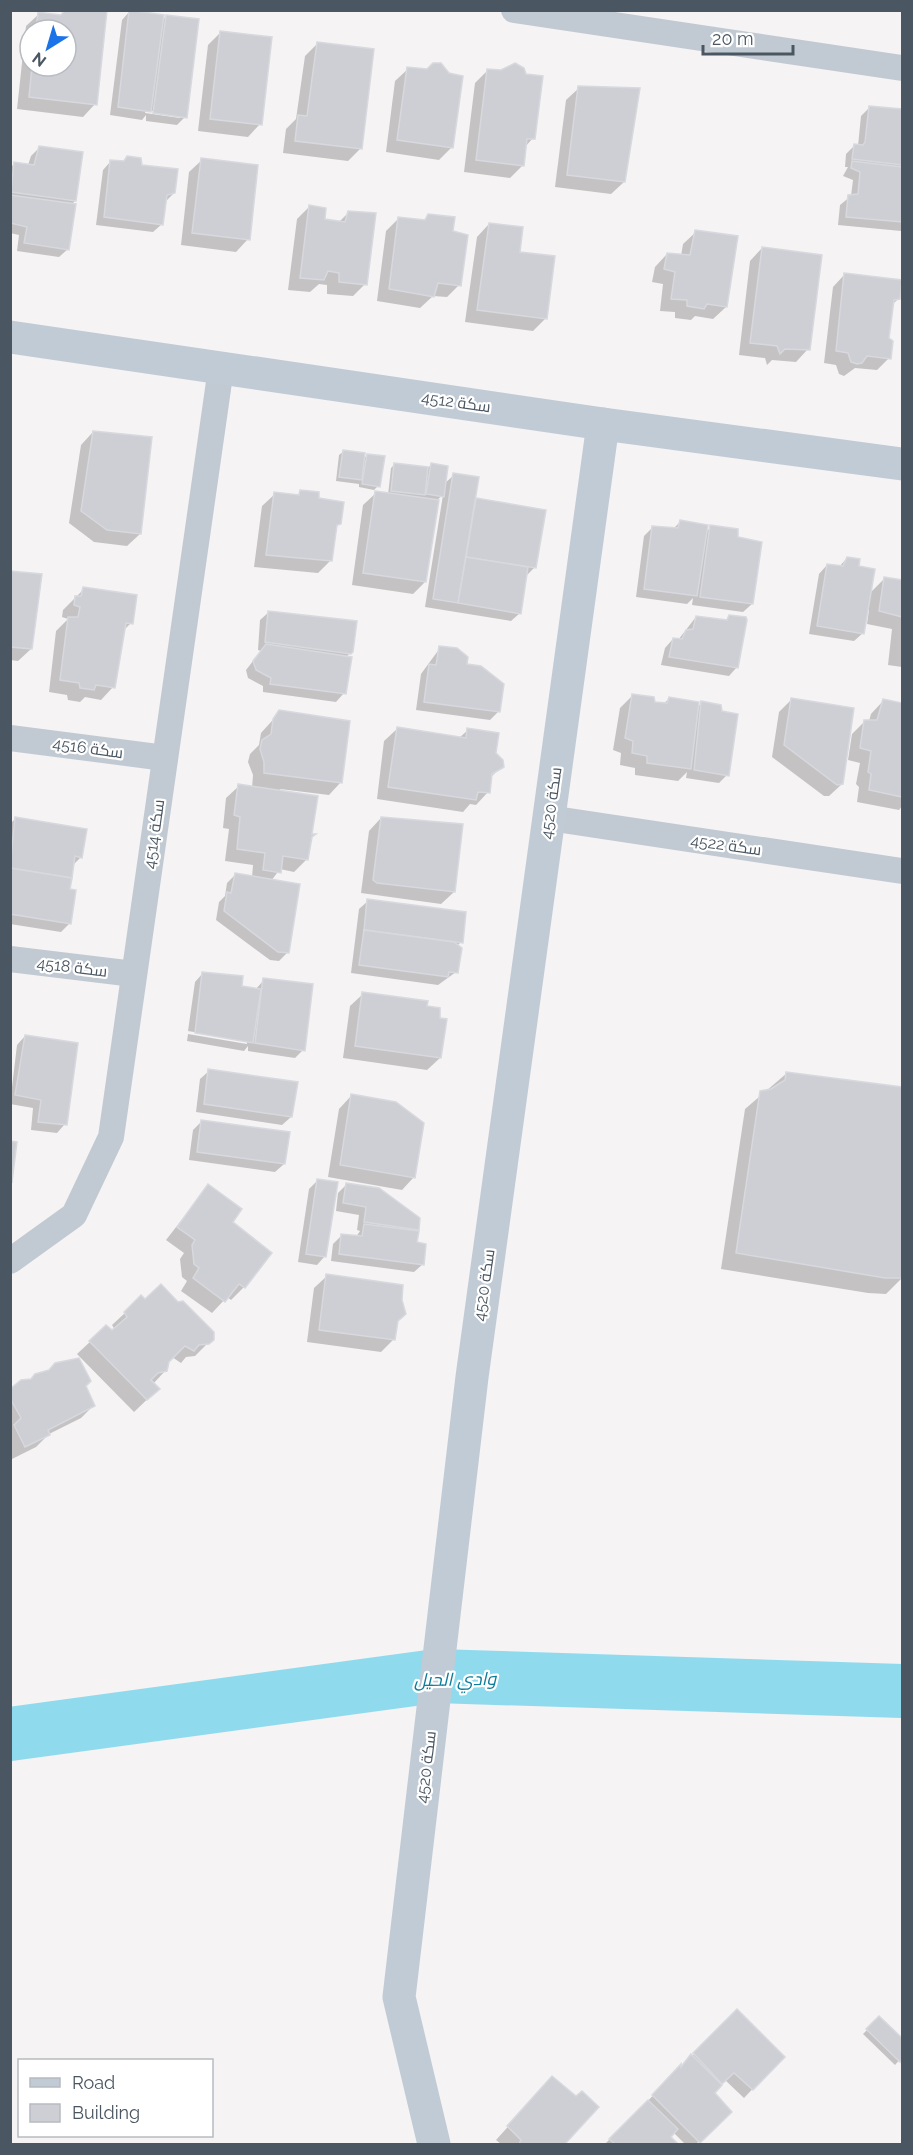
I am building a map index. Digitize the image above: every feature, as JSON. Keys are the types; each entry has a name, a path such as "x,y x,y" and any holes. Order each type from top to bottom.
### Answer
{"street":[{"path":"514,10 903,68"},
{"name":"سكة 4512","path":"10,337 603,424 903,464"},
{"name":"سكة 4514","path":"10,1261 74,1215 111,1137 221,368"},
{"name":"سكة 4520","path":"434,2145 399,1997 472,1377 603,424"},
{"name":"سكة 4516","path":"10,738 165,758"},
{"name":"سكة 4522","path":"549,818 903,871"},
{"name":"سكة 4518","path":"10,959 134,974"}],"building":[{"path":"65,10 107,10 97,105 29,97 31,78 78,78 78,18 37,18 38,12 61,15"},
{"path":"129,10 164,15 151,112 118,107"},
{"path":"166,15 199,19 187,118 153,113"},
{"path":"220,31 272,37 262,125 210,119"},
{"path":"317,42 374,49 362,149 295,141 298,115 307,116"},
{"path":"433,63 441,63 449,73 463,76 453,148 397,140 407,67 427,69"},
{"path":"515,63 524,68 526,74 543,76 535,139 527,139 524,166 476,160 487,69 501,70"},
{"path":"578,86 640,88 625,182 567,175"},
{"path":"869,106 902,109 902,165 852,159 854,144 863,145 865,142"},
{"path":"39,146 83,152 76,201 11,192 14,162 34,165"},
{"path":"127,156 141,158 142,165 178,169 175,193 167,195 163,225 104,217 110,160 124,161"},
{"path":"201,158 258,165 250,240 192,233"},
{"path":"852,161 902,167 902,222 846,217 848,195 858,194 860,172 851,168"},
{"path":"10,195 76,204 69,250 24,243 27,227 10,223"},
{"path":"309,205 326,208 325,219 345,222 348,211 376,213 367,285 339,282 339,273 328,271 324,280 300,278"},
{"path":"428,214 455,217 453,231 468,235 461,286 438,283 434,297 389,289 398,217 425,220"},
{"path":"489,223 523,227 520,252 555,256 547,319 477,310"},
{"path":"695,230 738,236 727,307 707,304 704,309 687,306 687,300 671,299 675,272 664,269 667,253 690,255"},
{"path":"762,247 822,255 810,350 785,349 780,354 777,346 750,343"},
{"path":"844,273 902,280 900,299 894,300 889,338 893,341 891,359 867,356 862,363 857,364 851,362 848,353 836,351"},
{"path":"93,431 152,437 141,534 107,530 81,511"},
{"path":"343,450 365,453 362,480 339,477"},
{"path":"367,454 385,456 380,487 362,484"},
{"path":"394,463 428,467 425,495 391,491"},
{"path":"431,463 448,466 444,497 426,494"},
{"path":"453,473 479,477 458,603 433,599"},
{"path":"300,490 319,492 319,498 344,502 341,524 337,525 332,561 266,555 274,492 299,495"},
{"path":"375,491 439,500 426,582 363,573"},
{"path":"476,498 546,510 536,568 466,557"},
{"path":"680,520 708,525 697,596 644,589 652,526 678,528"},
{"path":"710,525 738,529 738,537 762,542 753,604 700,597"},
{"path":"466,557 528,567 521,614 458,603"},
{"path":"847,557 860,559 859,566 875,569 864,634 817,626 827,564 843,566"},
{"path":"10,571 42,574 32,649 10,647"},
{"path":"884,577 902,580 902,617 879,611"},
{"path":"83,587 137,595 133,624 126,623 115,688 96,685 94,690 80,688 79,683 60,680 68,617 78,617 80,607 74,605 75,596 81,596"},
{"path":"268,611 357,621 353,652 351,654 265,642"},
{"path":"729,615 746,617 747,620 738,668 669,657 673,638 682,639 686,630 693,629 696,616 727,620"},
{"path":"266,644 352,657 346,694 270,684 271,678 256,670 253,661"},
{"path":"439,646 457,648 468,657 467,664 481,666 504,684 500,712 424,702 429,664 436,665"},
{"path":"632,694 654,697 655,702 667,703 669,697 699,702 691,769 647,763 647,756 632,753 633,741 625,738"},
{"path":"791,698 854,708 843,784 837,785 784,745"},
{"path":"883,699 902,703 902,797 869,790 871,774 868,772 871,751 860,748 864,720 877,720"},
{"path":"701,701 721,705 722,711 738,714 729,776 694,770"},
{"path":"279,710 350,721 342,783 264,773 264,762 260,749 262,740 271,734 273,719"},
{"path":"397,727 466,738 467,728 499,733 496,753 503,760 504,767 492,774 490,793 478,792 476,800 388,787"},
{"path":"238,784 318,796 312,834 316,834 312,837 308,860 283,856 281,873 263,870 265,853 237,849 240,817 234,815"},
{"path":"15,817 87,829 82,858 75,856 72,878 10,868"},
{"path":"381,817 463,824 455,892 377,883 373,880"},
{"path":"10,868 72,878 70,889 76,890 71,924 10,914"},
{"path":"235,873 300,884 289,953 278,952 224,911 227,892 231,893"},
{"path":"367,899 466,912 463,943 364,930"},
{"path":"364,930 454,942 462,948 458,973 449,972 448,977 359,965"},
{"path":"202,972 243,976 242,986 261,989 253,1043 195,1033"},
{"path":"263,978 313,984 305,1051 255,1043"},
{"path":"362,992 428,1001 427,1006 440,1008 440,1018 447,1019 441,1058 355,1046"},
{"path":"25,1035 78,1043 67,1125 38,1122 41,1100 15,1095"},
{"path":"208,1069 298,1082 292,1117 204,1104"},
{"path":"786,1072 902,1087 902,1278 885,1278 736,1253 760,1091 771,1089 785,1080"},
{"path":"351,1094 396,1102 424,1123 415,1178 340,1165"},
{"path":"201,1120 290,1132 285,1164 197,1152"},
{"path":"10,1141 17,1142 12,1182 10,1181"},
{"path":"317,1179 338,1182 326,1257 306,1254"},
{"path":"346,1183 379,1188 420,1218 419,1230 364,1222 366,1207 343,1203"},
{"path":"208,1184 242,1209 233,1222 272,1253 245,1288 239,1284 225,1302 193,1278 199,1268 194,1264 192,1245 195,1240 177,1227"},
{"path":"364,1224 419,1231 417,1242 426,1244 424,1265 339,1254 341,1234 362,1236"},
{"path":"326,1274 403,1285 402,1300 406,1314 398,1321 395,1340 319,1330"},
{"path":"161,1284 178,1302 183,1301 214,1332 214,1340 209,1344 199,1345 194,1351 185,1346 169,1362 167,1371 158,1373 151,1380 160,1389 147,1400 89,1341 106,1325 112,1330 127,1317 124,1312 141,1295 145,1299"},
{"path":"79,1358 91,1381 86,1386 95,1406 48,1430 50,1435 25,1447 14,1425 21,1418 10,1398 10,1389 21,1380 31,1379 35,1374 49,1370 55,1363"},
{"path":"737,2009 785,2057 753,2090 734,2073 722,2084 693,2053"},
{"path":"879,2016 902,2038 900,2062 866,2029"},
{"path":"691,2054 722,2085 715,2093 732,2112 700,2143 652,2095"},
{"path":"552,2076 576,2096 582,2091 599,2107 565,2144 519,2144 521,2140 507,2126"},
{"path":"648,2100 678,2129 671,2137 678,2144 615,2144 609,2139"}],"waterway":[{"name":"وادي الحيل","path":"10,1734 436,1676 902,1691"}]}
